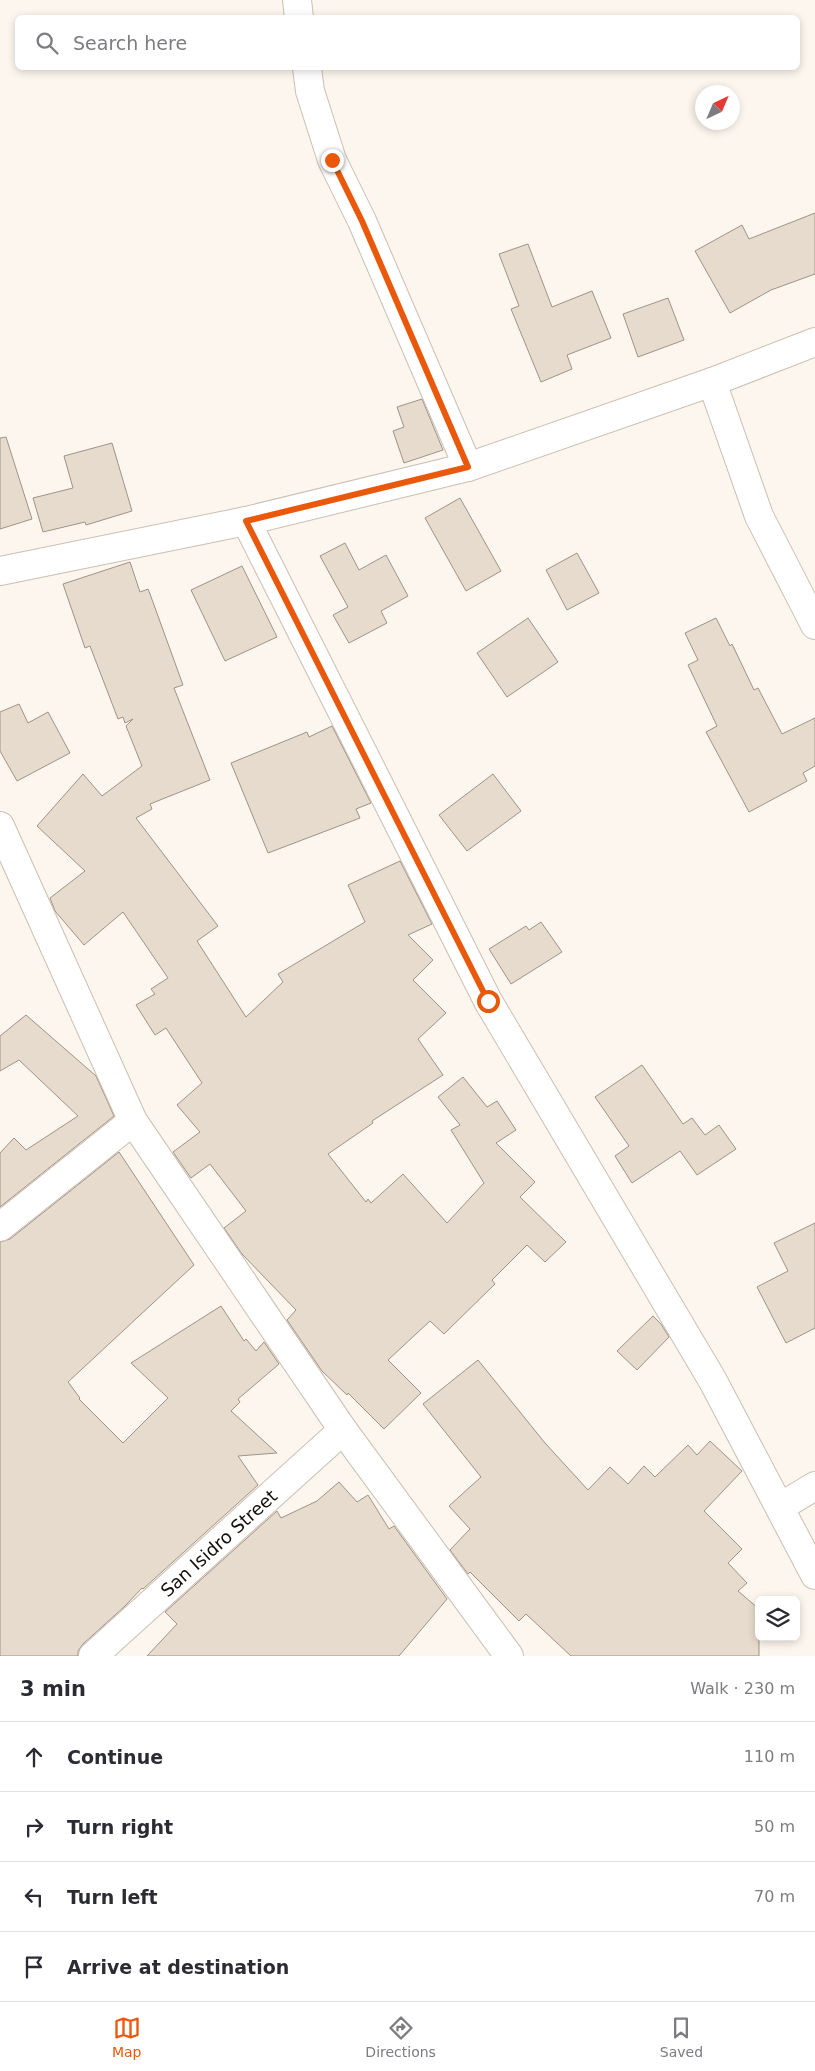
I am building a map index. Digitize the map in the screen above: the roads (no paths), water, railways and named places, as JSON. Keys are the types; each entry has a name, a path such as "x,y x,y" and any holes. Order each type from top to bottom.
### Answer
{"street":[{"path":"297,0 300,15"},
{"path":"307,70 310,91 332,160 362,221 468,467"},
{"path":"0,571 246,521 468,467 712,382 815,342"},
{"path":"712,382 759,516 815,625"},
{"path":"246,521 488,1001 713,1380 815,1575"},
{"path":"0,826 133,1121 343,1430 508,1656"},
{"path":"0,1227 133,1121"},
{"name":"San Isidro Street","path":"93,1656 343,1430"},
{"path":"780,1507 815,1486"}]}
